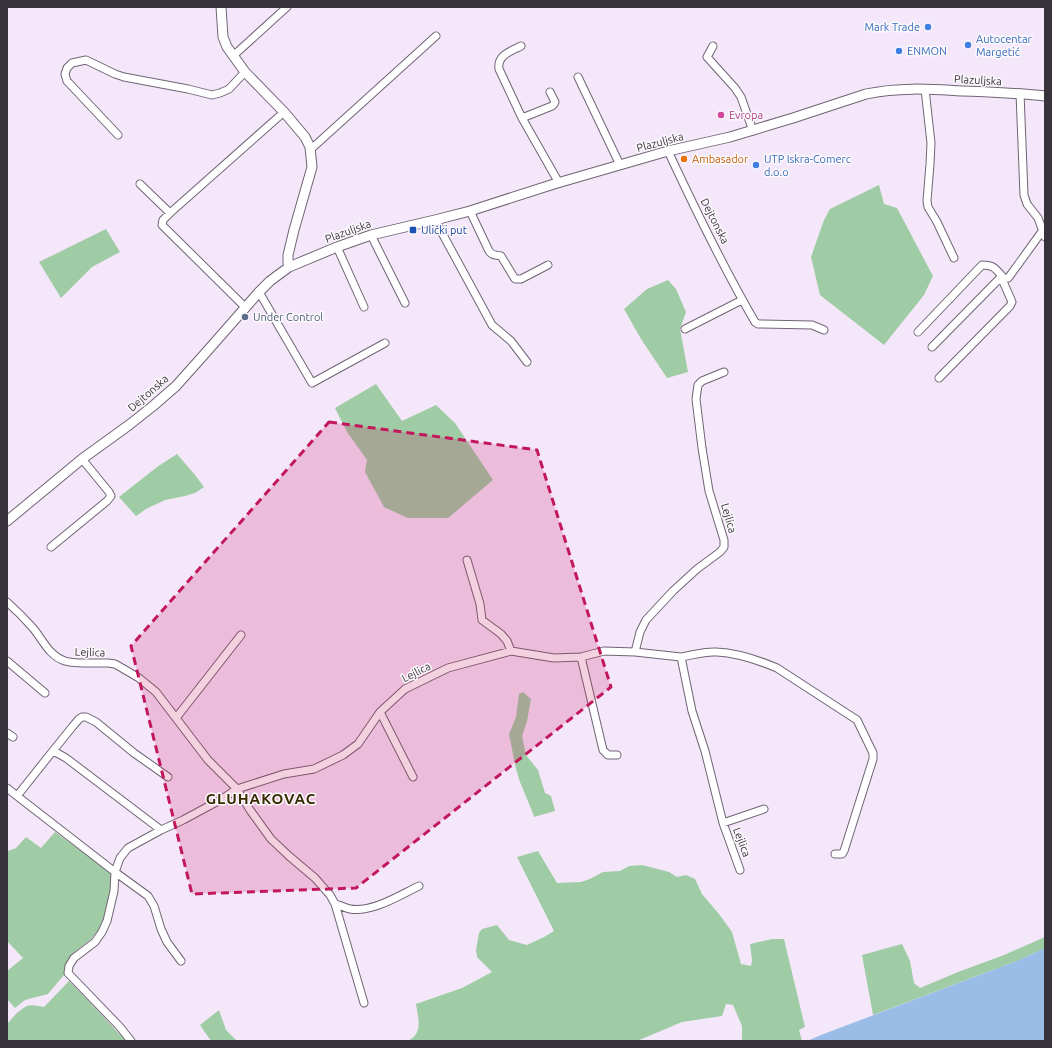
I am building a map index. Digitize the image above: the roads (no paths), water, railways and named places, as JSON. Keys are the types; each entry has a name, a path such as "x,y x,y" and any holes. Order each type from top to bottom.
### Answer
{"main road":[{"path":"221,7 223,37 227,47 245,72 306,137 310,147 312,167 288,255 289,267"},
{"name":"Plazuljska","path":"289,267 371,235 470,211 668,151 753,131 866,94 893,90 925,89 1045,96"},
{"name":"Dejtonska","path":"7,521 82,459 129,426 176,386 259,292 270,281 289,267"}],"street":[{"path":"233,56 287,7"},
{"path":"310,150 436,36"},
{"path":"521,46 501,58 499,69 522,118 559,183"},
{"path":"713,46 707,57 735,88 741,97 753,131"},
{"path":"118,135 67,81 65,74 67,68 72,63 86,60 124,77 212,95 229,89 245,72"},
{"path":"578,77 620,165"},
{"path":"925,89 931,143 927,201 928,206 954,258"},
{"path":"522,118 552,106 555,102 550,92"},
{"path":"1020,94 1024,195 1027,204 1038,218 1045,237"},
{"path":"246,308 162,225 162,223 170,213 284,112"},
{"name":"Dejtonska","path":"668,151 700,218 742,300 755,322 812,325 824,330"},
{"path":"140,184 170,213"},
{"path":"470,211 489,251 494,256 501,256 515,279 522,279 548,265"},
{"path":"435,220 492,325 511,341 526,362"},
{"path":"1002,277 1009,277 1043,230"},
{"path":"371,235 405,303"},
{"path":"337,247 364,307"},
{"path":"918,332 982,265 990,265 1002,277 1012,302 1010,306 939,378"},
{"path":"932,347 1002,277"},
{"path":"259,292 312,383 385,343"},
{"path":"685,329 742,300"},
{"name":"Lejlica","path":"635,652 640,632 646,620 673,591 724,547 724,540 710,491 702,448 696,399 698,384 724,372"},
{"path":"51,547 107,501 110,496 109,492 82,459"},
{"path":"467,560 480,604 482,620 501,634 507,641 511,652"},
{"name":"Lejlica","path":"7,602 28,623 54,656 66,661 108,663 118,666 139,678 156,692 208,760 237,788 250,810 271,839 315,878 330,895 335,904 364,1003"},
{"path":"176,718 241,635"},
{"name":"Lejlica","path":"115,872 120,858 128,848 222,799 237,788 284,774 314,769 343,755 358,744 380,712 405,689 448,668 511,652 554,658 581,657 604,651 635,652 680,657 692,711 705,751 723,823 740,870"},
{"path":"680,657 703,652 718,652 740,655 764,662 777,668 857,720 873,753 873,759 844,851 842,854 835,854"},
{"path":"581,657 603,750 608,754 617,755"},
{"path":"7,661 45,693"},
{"path":"380,712 413,778"},
{"path":"17,796 73,726 82,717 86,717 96,722 134,753 168,777"},
{"path":"52,752 62,755 161,830"},
{"path":"7,788 148,896 154,906 161,929 167,942 181,961"},
{"path":"723,823 764,809"},
{"path":"115,872 114,891 107,921 102,932 95,942 74,958 69,966 68,973 120,1027 130,1041"},
{"path":"335,904 350,909 365,909 382,903 418,886"}],"water":[{"path":"1045,948 1045,1041 807,1041 1019,960"}],"place":[{"name":"Mark Trade","path":"928,27"},
{"name":"Autocentar Margetić","path":"968,45"},
{"name":"ENMON","path":"899,51"},
{"name":"Evropa","path":"721,115"},
{"name":"Ambasador","path":"684,159"},
{"name":"UTP Iskra-Comerc d.o.o","path":"756,165"},
{"name":"Ulički put","path":"413,230"},
{"name":"Under Control","path":"245,317"}],"district":[{"name":"GLUHAKOVAC","path":"261,799"}]}
